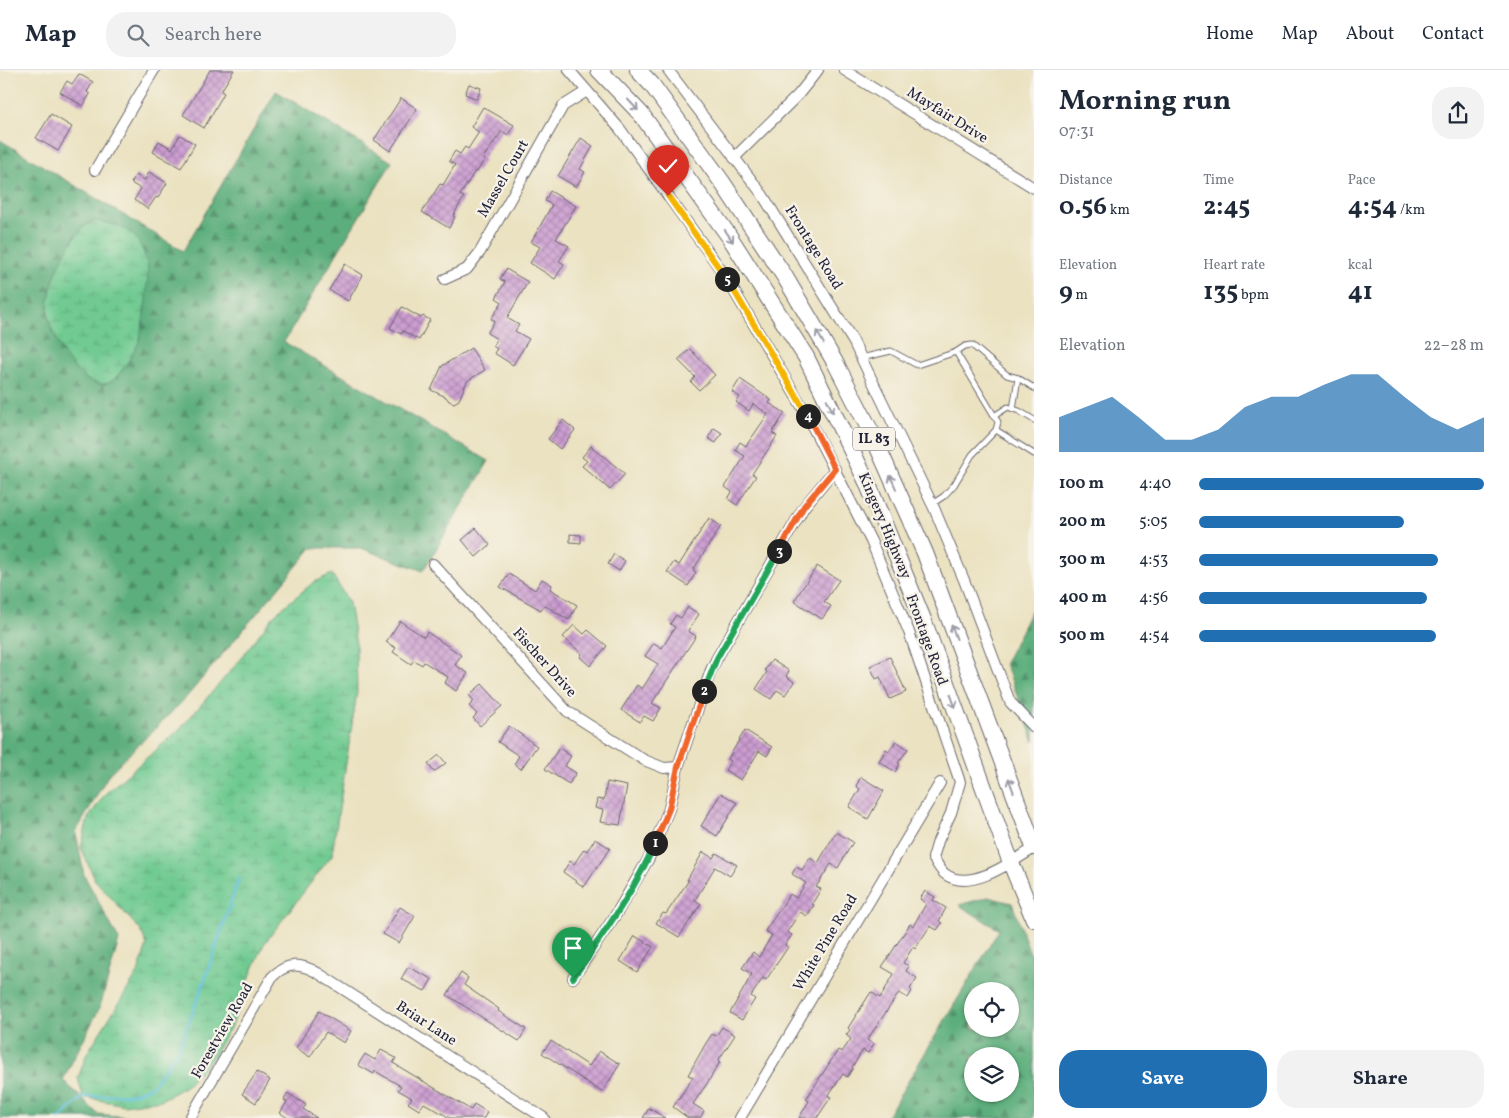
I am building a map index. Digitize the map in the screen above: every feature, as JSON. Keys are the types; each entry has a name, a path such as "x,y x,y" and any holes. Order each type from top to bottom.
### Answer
{"highway":[{"name":"Kingery Highway","path":"599,70 641,114 729,236 806,357 867,482 921,613 1011,862 1034,919"},
{"name":"Kingery Highway","path":"638,70 652,85 722,182 785,277 836,364 872,434 925,553 1034,847"}],"street":[{"path":"95,170 154,70"},
{"name":"Frontage Road","path":"569,70 620,129 724,274 804,410 871,541 909,632 960,782 952,813 938,840 933,858 944,874 966,880 983,877 1034,847"},
{"name":"Frontage Road","path":"668,70 762,194 853,341 932,504 964,580 1010,702 1034,727"},
{"path":"734,158 798,95 818,70"},
{"name":"Mayfair Drive","path":"844,70 1034,188"},
{"name":"Massel Court","path":"444,278 467,269 485,243 563,106 587,91"},
{"path":"573,978 615,916 649,858 669,809 678,767 711,670 717,658 804,506 835,469"},
{"name":"Fischer Drive","path":"433,564 567,711 644,760 664,768 678,767"},
{"name":"White Pine Road","path":"740,1118 940,783"},
{"name":"Forestview Road","path":"194,1116 272,977 280,969 288,966"},
{"name":"Briar Lane","path":"288,966 307,967 318,972 544,1118"}],"lane":[{"path":"861,358 890,351 917,365 972,345 1007,375 1018,378 1034,388"},
{"path":"932,504 944,496 954,485 972,455 996,430 998,422 956,352"},
{"path":"1013,409 1018,378"},
{"path":"994,416 1008,408 1034,420"},
{"path":"996,430 1034,454"}],"green space":[{"path":"276,91 392,162 284,342 489,461 423,571 361,548 312,548 184,700 109,774 76,832 84,875 119,940 100,1007 63,1080 98,1114 139,1118 0,1118 0,140 183,251"},
{"path":"95,221 117,226 132,234 138,240 144,252 148,268 144,314 139,341 117,376 108,383 98,384 88,380 79,372 62,351 49,319 48,308 52,284 62,259 75,237 88,224"},
{"path":"332,574 349,603 356,644 357,692 332,855 264,944 233,1023 213,1057 186,1086 161,1100 124,1105 83,1097 78,1078 87,1053 138,973 147,945 141,931 95,880 81,848 88,818 106,793 179,730 233,668 275,614 314,582"},
{"path":"1034,605 1034,742 1005,663"},
{"path":"988,897 1012,903 1034,964 1034,1118 886,1118 964,988 964,1037 1019,1037 1019,982 968,982 999,930 959,905"}],"building":[{"path":"210,70 234,70 221,91 224,93 204,128 183,115"},
{"path":"79,74 93,82 87,92 90,94 83,106 60,92 67,81 72,84"},
{"path":"469,84 481,88 477,99 465,94"},
{"path":"401,98 417,109 390,151 374,140"},
{"path":"483,107 514,125 508,135 502,131 483,158 485,159 477,172 475,171 460,195 464,197 453,216 455,217 449,228 422,212 440,184 443,185 455,165 449,161 455,151 460,154 465,147 468,149 479,132 471,127"},
{"path":"51,114 72,127 58,151 36,138"},
{"path":"180,135 195,144 181,168 153,152 159,141 172,149"},
{"path":"581,138 593,146 580,169 585,172 576,187 558,176"},
{"path":"149,172 167,183 158,198 156,197 148,209 134,200 141,189 131,183 136,175 145,180"},
{"path":"550,191 576,206 556,239 569,246 559,261 564,264 555,279 530,263 540,247 531,242 552,205 545,201"},
{"path":"345,264 363,275 348,301 329,290"},
{"path":"506,269 528,282 507,318 519,325 515,331 529,339 513,365 494,353 497,349 493,346 497,339 487,333 495,321 491,319 502,302 496,298 505,282 500,279"},
{"path":"402,307 421,318 423,316 430,320 419,340 403,331 401,334 390,328"},
{"path":"471,348 485,370 467,381 459,400 454,403 431,390 442,366"},
{"path":"690,349 715,375 699,390 691,382 695,377 678,360"},
{"path":"740,379 771,400 769,403 785,413 772,433 777,436 752,474 756,476 737,505 728,499 732,492 725,487 745,456 735,450 740,442 746,446 768,414 753,404 749,411 736,402 740,397 732,392"},
{"path":"563,420 575,430 560,449 548,439"},
{"path":"714,428 722,433 716,443 708,438"},
{"path":"591,446 625,474 610,490 582,466 587,461 582,457"},
{"path":"709,518 721,526 693,570 696,572 688,586 667,572 674,562 679,565"},
{"path":"476,528 490,545 476,557 462,540"},
{"path":"570,534 581,535 581,543 570,542"},
{"path":"614,554 625,561 619,571 608,564"},
{"path":"817,566 839,580 824,602 831,606 822,619 794,601"},
{"path":"509,574 535,590 542,579 552,585 550,589 577,605 569,620 544,605 541,610 500,587"},
{"path":"688,607 699,614 688,631 696,636 652,703 661,708 653,721 644,716 640,722 621,710 637,685 642,689 658,664 645,656 654,643 662,648 675,627 670,624 676,615 681,618"},
{"path":"400,621 424,637 427,632 461,655 455,665 468,673 456,691 445,683 448,677 424,662 422,665 414,660 411,664 393,652 396,648 386,642"},
{"path":"574,625 584,634 588,630 607,646 590,666 580,657 582,654 563,637"},
{"path":"890,657 906,692 890,699 880,677 876,679 870,666"},
{"path":"772,660 789,671 786,676 794,682 785,695 777,690 771,699 756,689"},
{"path":"482,684 502,706 480,726 473,718 477,714 469,706 474,701 469,695"},
{"path":"509,726 537,746 521,769 514,764 519,756 498,742"},
{"path":"745,730 772,747 767,756 759,751 741,780 725,770 731,761 728,759"},
{"path":"896,741 908,749 898,763 900,764 895,772 879,761 886,749 889,751"},
{"path":"559,748 571,756 565,766 576,773 569,784 545,769"},
{"path":"439,755 446,763 434,772 428,764"},
{"path":"861,777 884,791 868,819 849,807 860,789 856,786"},
{"path":"607,782 627,786 620,825 600,822 603,810 595,808 597,799 604,800"},
{"path":"721,793 737,803 717,836 701,826"},
{"path":"836,832 853,842 838,868 831,864 816,887 821,889 807,916 800,912 787,932 792,935 785,945 788,947 766,980 763,978 751,996 755,999 742,1020 730,1013 752,974 742,968 753,952 759,957 772,935 765,931 790,894 796,898 806,883 792,874 796,867 802,870 810,858 818,863"},
{"path":"595,839 610,848 584,887 563,872 570,861 574,864 584,849 587,851"},
{"path":"703,852 713,858 716,853 737,865 730,876 715,867 695,900 701,904 679,937 656,923 663,913 666,914 689,880 687,880"},
{"path":"925,891 935,897 933,900 946,908 939,921 942,923 937,930 930,926 903,963 909,966 906,971 917,978 910,989 912,991 908,998 899,993 867,1040 874,1044 868,1053 863,1050 847,1077 843,1074 828,1096 831,1097 817,1118 799,1118 809,1101 806,1099 838,1050 842,1052 851,1039 846,1035 850,1030 848,1028 871,992 880,998 894,974 882,967 910,924 913,926 926,904 920,899"},
{"path":"400,907 415,916 399,943 383,934"},
{"path":"635,936 653,947 637,972 620,961"},
{"path":"408,967 432,979 425,991 401,979"},
{"path":"461,973 468,978 464,985 499,1009 498,1011 526,1029 519,1041 447,995"},
{"path":"319,1011 351,1031 344,1043 326,1032 310,1057 296,1048"},
{"path":"722,1027 735,1035 693,1104 704,1111 700,1118 688,1118 673,1107 693,1077 688,1075 706,1043 712,1034 716,1036"},
{"path":"551,1041 589,1066 599,1051 620,1064 602,1092 542,1053"},
{"path":"381,1050 396,1058 393,1063 471,1110 474,1104 487,1112 484,1118 450,1118 424,1103 419,1110 408,1103 412,1098 398,1090 401,1086 375,1071 374,1074 358,1065 365,1054 375,1060"},
{"path":"257,1072 270,1080 256,1103 242,1094"},
{"path":"288,1093 306,1105 303,1109 317,1118 288,1118 280,1113 287,1102 284,1100"},
{"path":"649,1108 665,1118 643,1118"}],"waterway":[{"path":"60,1118 83,1097 133,1094 152,1086 178,1051 201,991 239,878"}],"route":[{"path":"573,978 615,916 649,858 669,809 678,767 711,670 717,658 804,506 835,469 804,410 724,274 668,196"}]}
